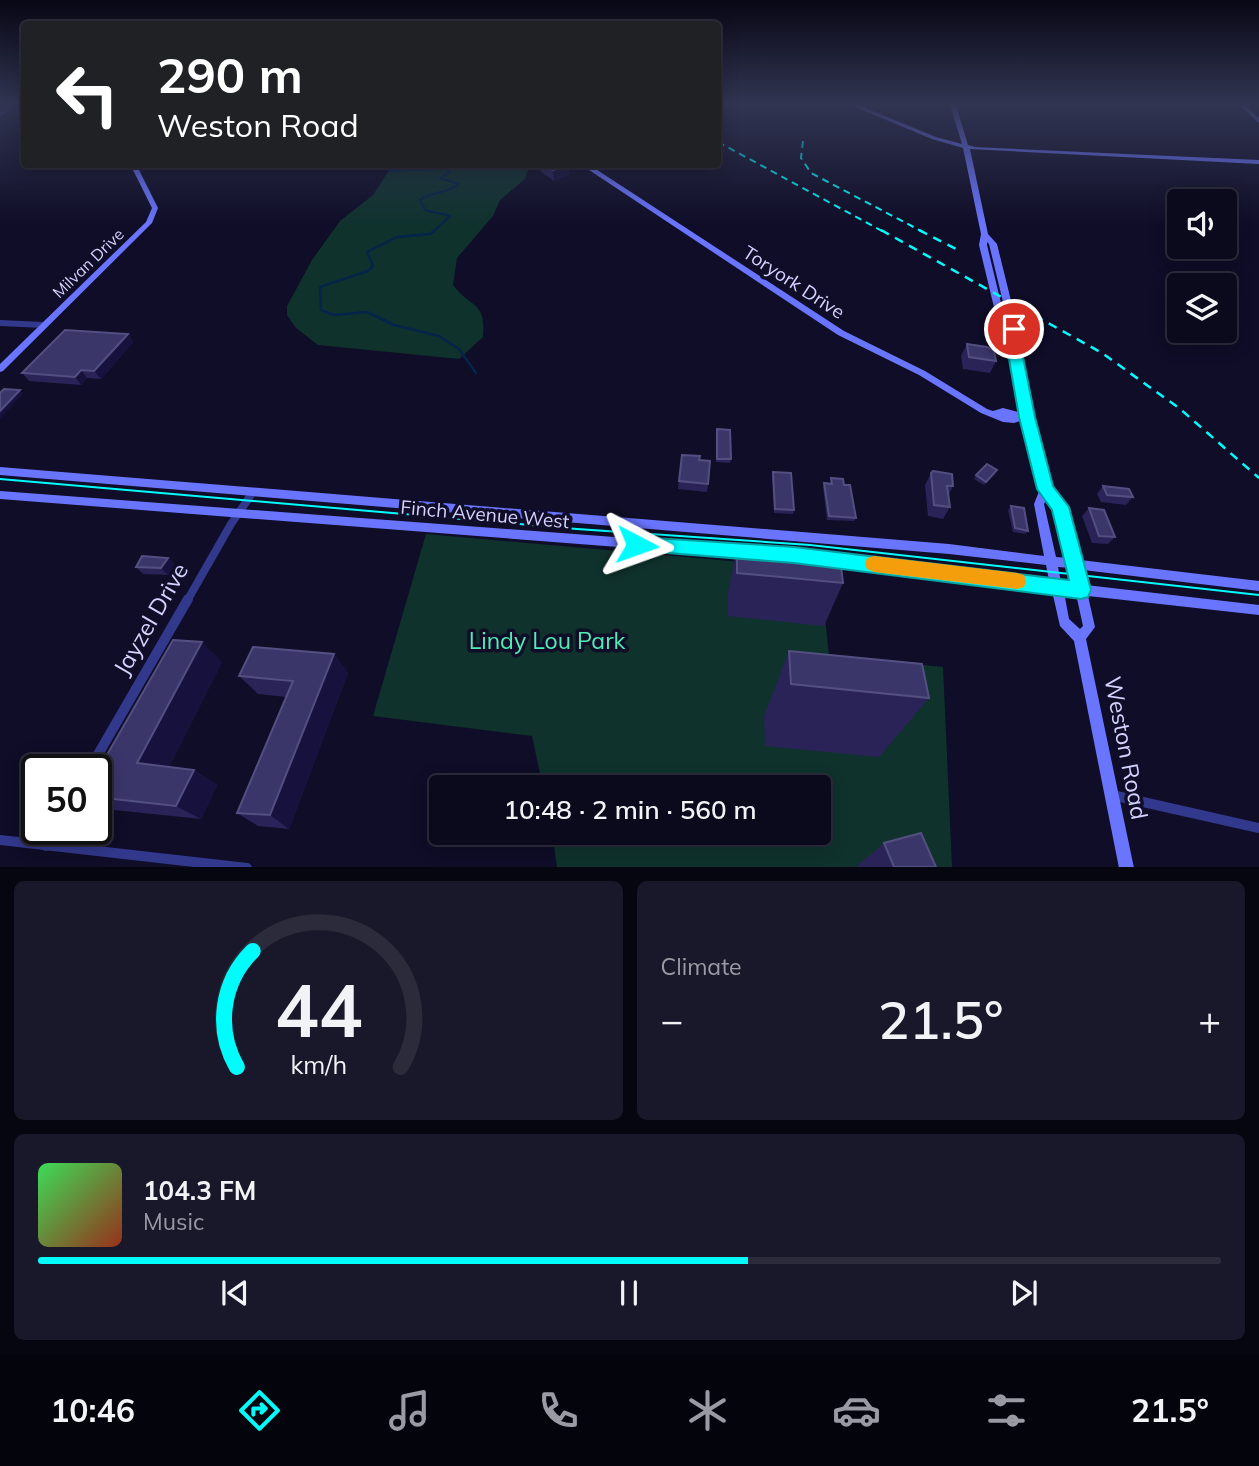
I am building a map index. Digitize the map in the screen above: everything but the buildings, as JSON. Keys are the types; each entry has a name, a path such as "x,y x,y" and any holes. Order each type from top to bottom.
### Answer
{"main road":[{"path":"961,145 1003,152 1259,162"},
{"name":"Weston Road","path":"966,147 985,234 983,245 1003,328 1013,342 1023,417 1045,489 1060,507 1076,564 1089,627 1080,638"},
{"name":"Milvan Drive","path":"0,369 154,215 155,208 135,168"},
{"name":"Toryork Drive","path":"589,168 841,333 922,373 974,405 1014,420 1023,417"},
{"name":"Finch Avenue West","path":"0,471 949,549 1259,586"},
{"name":"Weston Road","path":"1045,489 1039,504 1064,622 1080,638 1127,867"},
{"name":"Finch Avenue West","path":"0,495 753,552"},
{"path":"816,557 1259,610"}],"street":[{"path":"0,323 44,325"},
{"name":"Jayzel Drive","path":"98,754 239,511 253,492"},
{"path":"1112,795 1259,828"},
{"path":"0,840 247,867"}],"green space":[{"path":"393,168 528,168 525,179 500,200 493,216 457,258 453,285 480,311 483,325 483,337 459,359 318,345 296,328 287,315 287,306 312,260 340,221 373,195"},
{"name":"Lindy Lou Park","path":"426,534 820,569 829,655 943,667 952,867 557,867 554,845 831,845 831,775 540,775 532,736 373,716"}],"waterway":[{"path":"389,171 445,169 450,172 440,178 459,184 420,200 425,210 450,216 433,232"},
{"path":"435,230 430,234 397,237 367,252 373,266 368,271 320,287 321,310 334,315 367,312 394,325 439,336 459,349 476,373"}],"tram line":[{"path":"0,479 577,529 810,545 1259,595"}],"railway":[{"path":"724,145 884,232"},
{"path":"802,145 801,158 811,173 923,232"},
{"path":"881,230 1102,353 1179,408 1259,478"},
{"path":"919,230 958,250"}],"slow traffic":[{"path":"874,564 1017,581"}],"route":[{"path":"637,545 794,555 1081,590 1060,507 1045,489 1027,417 1013,342 1014,329"}]}
